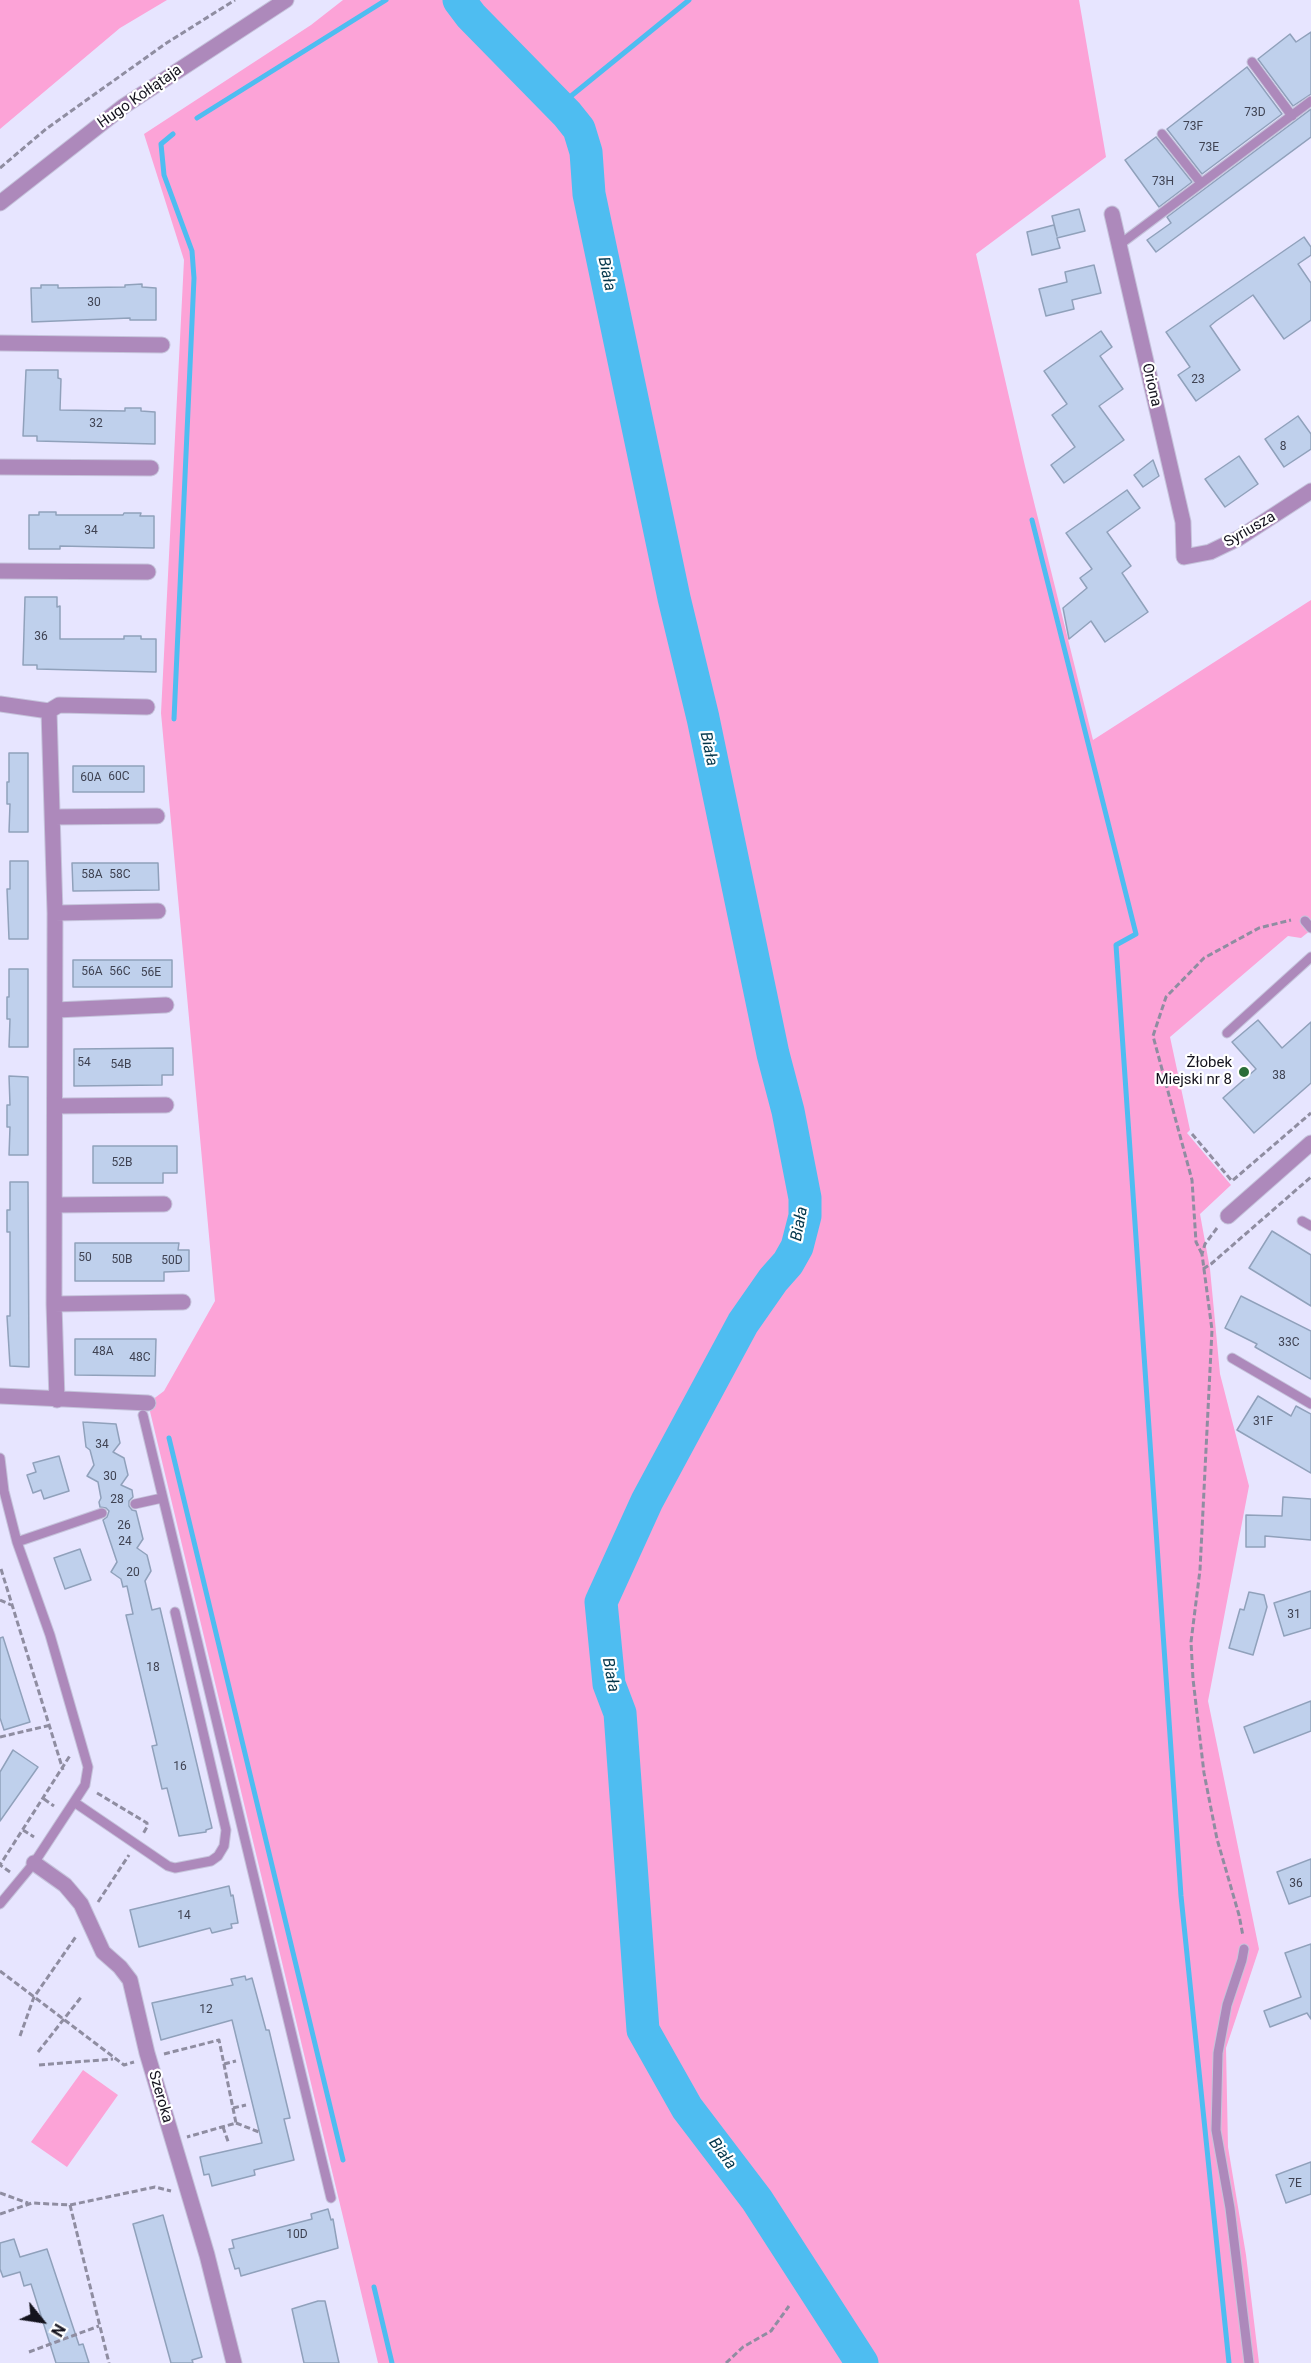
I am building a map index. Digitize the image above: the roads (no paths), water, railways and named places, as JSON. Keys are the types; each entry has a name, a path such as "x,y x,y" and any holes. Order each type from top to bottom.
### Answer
{"street":[{"name":"Hugo Kołłątaja","path":"0,203 124,106 286,0"},
{"name":"Oriona","path":"1112,214 1183,522 1184,557"},
{"path":"0,343 162,345"},
{"path":"0,466 151,468"},
{"name":"Syriusza","path":"1184,557 1210,552 1239,538 1311,491"},
{"path":"0,571 148,572"},
{"path":"0,704 49,711 59,705 147,707"},
{"path":"49,711 56,1010 54,1304 57,1400"},
{"path":"52,817 157,816"},
{"path":"54,913 158,911"},
{"path":"56,1010 166,1005"},
{"path":"56,1106 166,1105"},
{"path":"1228,1216 1311,1143"},
{"path":"55,1205 164,1204"},
{"path":"54,1304 183,1302"},
{"path":"0,1396 146,1409"},
{"name":"Szeroka","path":"34,1863 65,1884 81,1904 103,1952 120,1967 130,1980 172,2141 207,2255 234,2363"}],"lane":[{"path":"1252,62 1292,116"},
{"path":"1119,245 1311,101"},
{"path":"1162,134 1201,183"},
{"path":"1227,1033 1311,957"},
{"path":"1232,1358 1311,1404"},
{"path":"146,1409 162,1498 331,2198"},
{"path":"0,1458 4,1491 17,1542 50,1635 81,1736 88,1767 85,1785 34,1863 0,1904"},
{"path":"135,1504 162,1498"},
{"path":"17,1542 102,1513"},
{"path":"74,1802 168,1866 175,1868 211,1861 218,1856 224,1846 226,1830 175,1611"},
{"path":"1244,1949 1227,2006 1218,2053 1216,2130 1230,2208 1249,2363"}],"waterway":[{"path":"197,118 386,0"},
{"name":"Biała","path":"459,0 471,16 567,114 579,129 586,152 589,194 674,598 703,718 805,1198 805,1216 797,1247 788,1263 773,1280 743,1323 647,1501 601,1602 609,1684 620,1713 643,2030 687,2108 757,2200 862,2363"},
{"path":"560,105 689,0"},
{"path":"173,134 161,144 164,175 192,251 194,278 174,719"},
{"path":"1032,520 1136,934 1116,945 1181,1896 1229,2363"},
{"path":"169,1438 343,2160"},
{"path":"374,2287 392,2363"}],"place":[{"name":"Żłobek Miejski nr 8","path":"1244,1072"}]}
